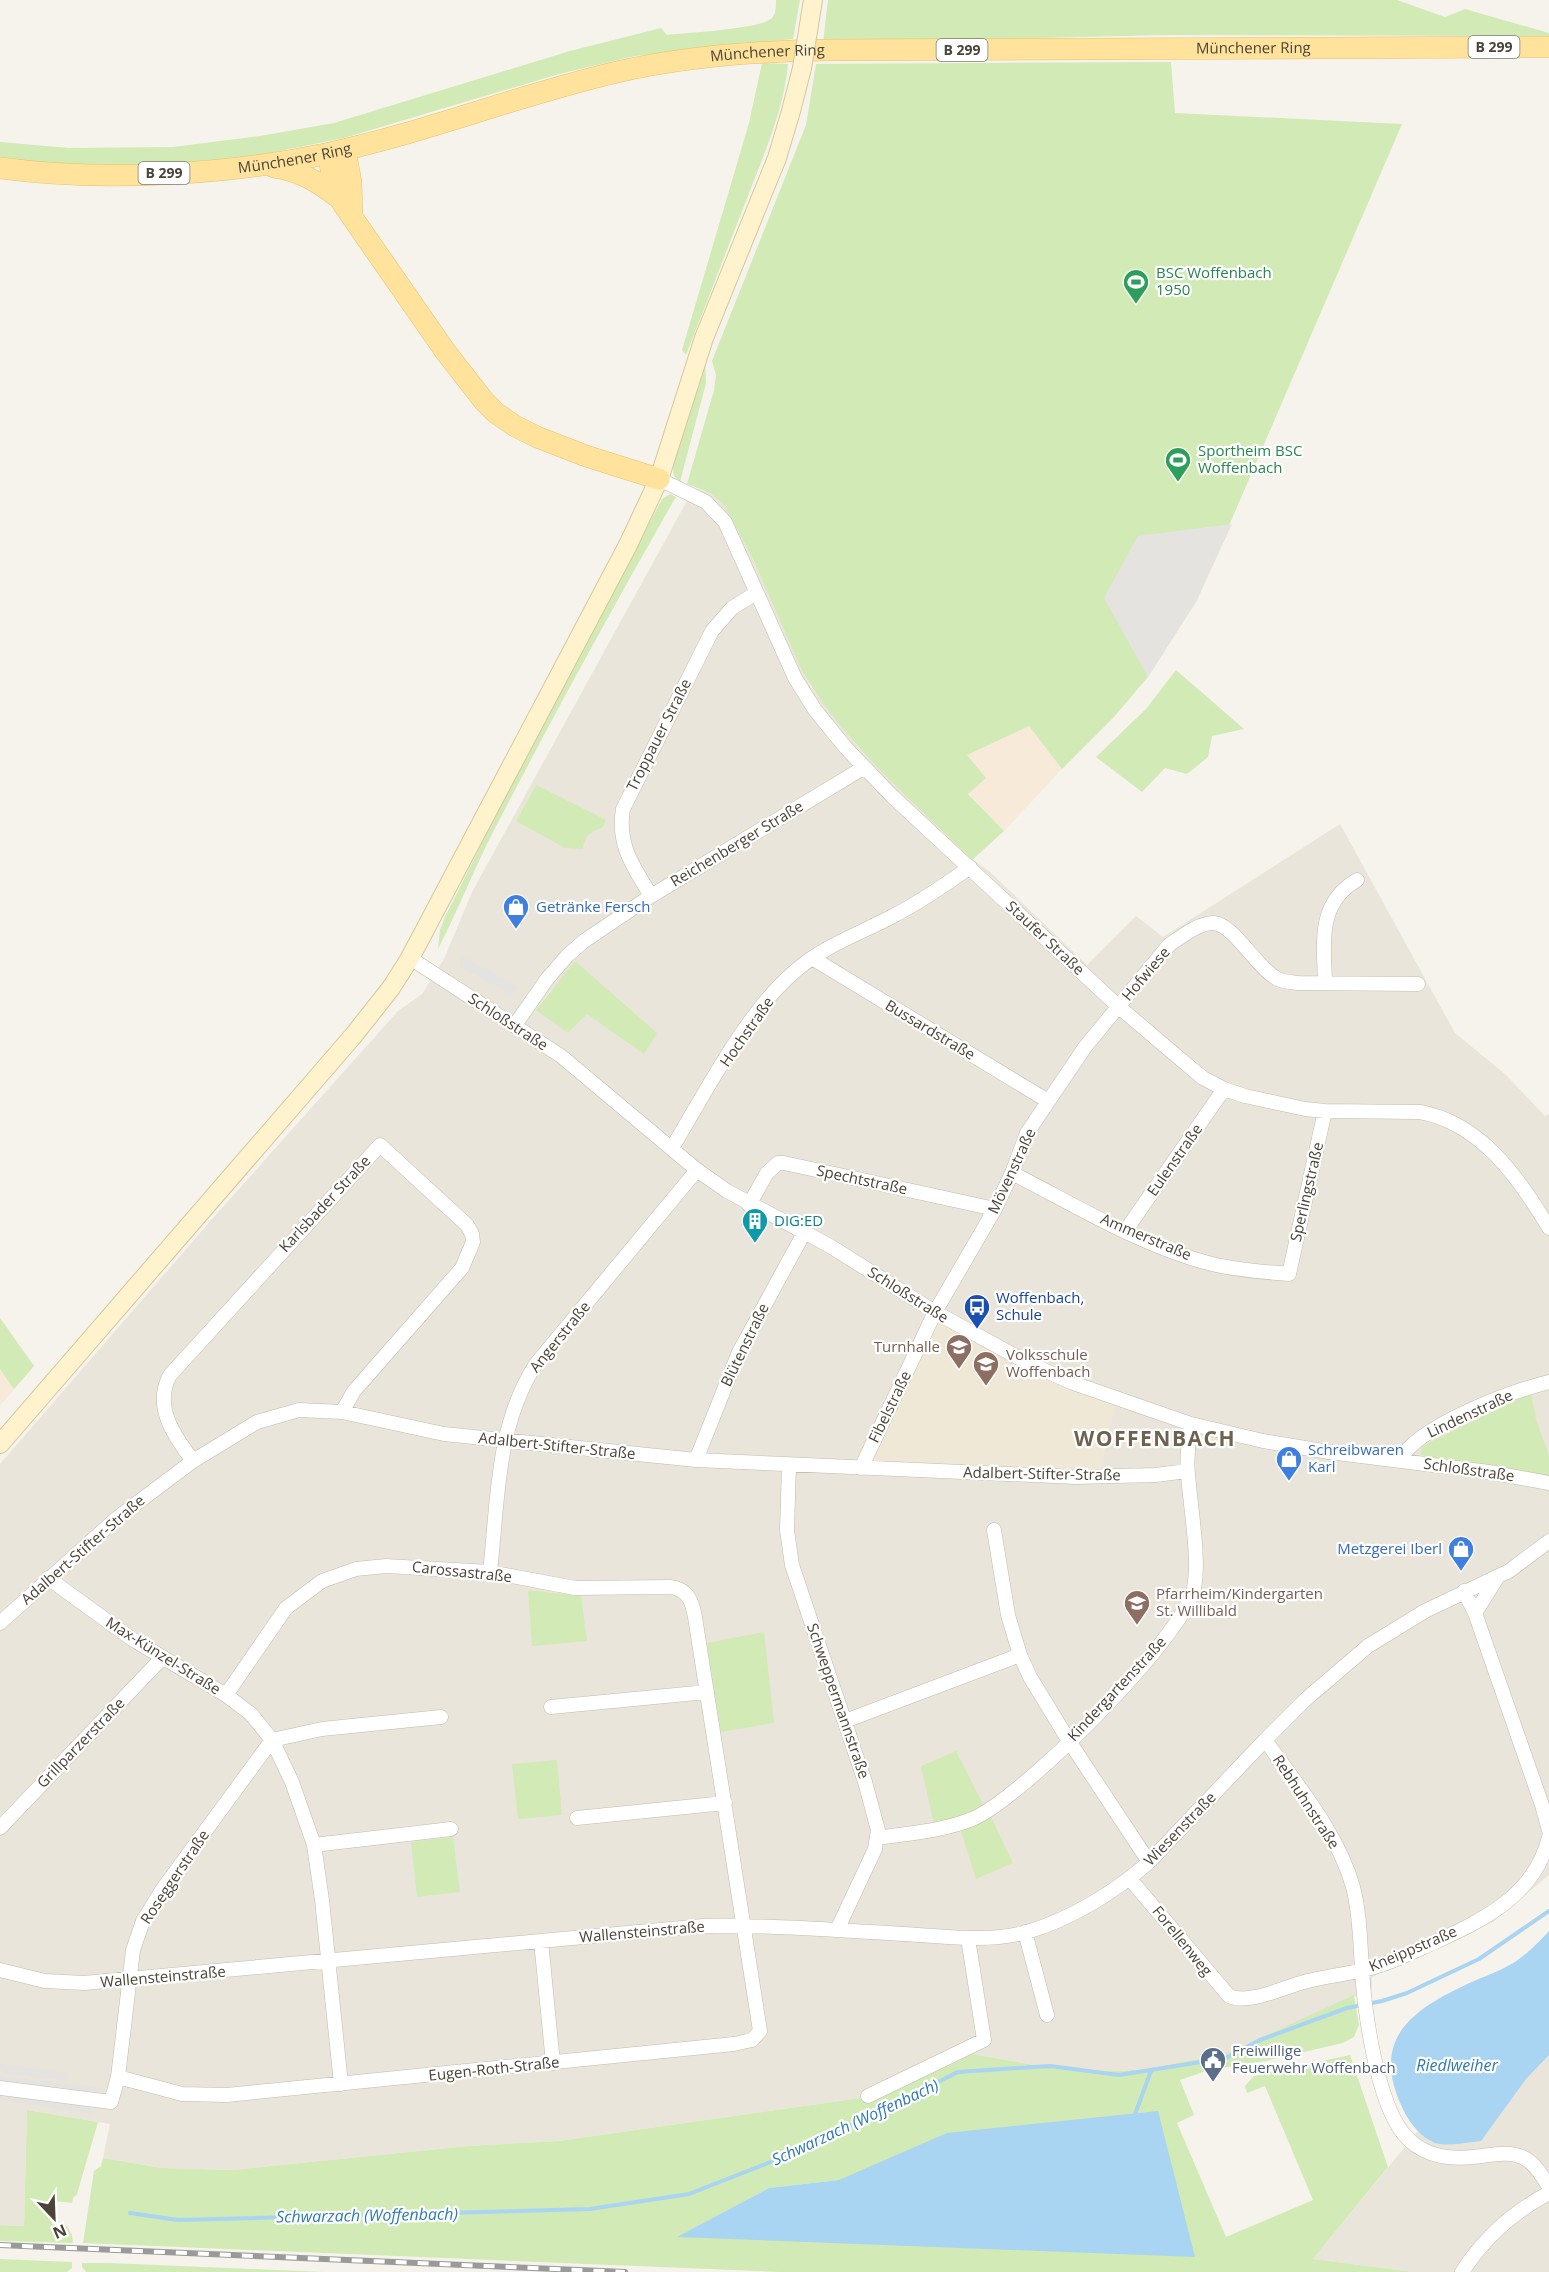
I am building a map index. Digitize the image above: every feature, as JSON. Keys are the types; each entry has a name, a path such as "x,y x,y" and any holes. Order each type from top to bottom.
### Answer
{"main road":[{"name":"Münchener Ring","path":"0,168 72,174 119,174 183,172 253,166 336,152 616,72 744,53 828,50 1549,47"},
{"path":"336,152 345,206"},
{"path":"253,166 301,172 316,180 345,206 378,257 446,351 484,401 496,413 521,430 548,441 659,479"}],"street":[{"path":"0,1444 353,1036 410,958 628,545 659,479 708,327 777,158 802,68 813,0"},
{"name":"Staufer Straße","path":"659,479 698,498 721,516 734,538 756,593 800,688 815,710 863,768 1119,1006 1203,1078 1224,1089 1245,1096 1305,1109 1434,1114 1468,1132 1492,1150 1519,1182 1549,1228"},
{"name":"Troppauer Straße","path":"651,896 632,865 623,843 620,826 623,809 712,631 732,608 756,593"},
{"name":"Reichenberger Straße","path":"515,1025 547,979 567,956 610,922 863,768"},
{"name":"Hochstraße","path":"672,1148 761,1007 794,971 832,945 911,906 970,867"},
{"path":"1325,983 1324,946 1330,907 1336,896 1357,880"},
{"name":"Hofwiese","path":"1119,1006 1169,945 1182,936 1213,922 1221,924 1229,931 1268,972 1279,980 1298,983 1418,984"},
{"name":"Schloßstraße","path":"410,958 561,1056 697,1170 749,1205 830,1246 987,1343 1064,1379 1191,1424 1274,1443 1489,1472 1549,1483"},
{"name":"Bussardstraße","path":"812,958 1048,1101"},
{"name":"Mövenstraße","path":"935,1312 995,1209 1028,1133 1085,1047 1119,1006"},
{"name":"Eulenstraße","path":"1126,1230 1224,1089"},
{"name":"Sperlingstraße","path":"1289,1274 1325,1111"},
{"name":"Karlsbader Straße","path":"193,1461 175,1435 165,1412 164,1389 170,1375 380,1145 467,1225 473,1242 462,1268 354,1391 342,1412"},
{"name":"Spechtstraße","path":"749,1205 767,1173 778,1163 784,1163 995,1209"},
{"name":"Angerstraße","path":"490,1572 504,1440 520,1393 536,1364 697,1170"},
{"name":"Ammerstraße","path":"1012,1173 1126,1230 1180,1254 1212,1264 1243,1270 1289,1274"},
{"name":"Blütenstraße","path":"696,1460 739,1352 804,1233"},
{"name":"Fibelstraße","path":"861,1468 935,1312"},
{"name":"Lindenstraße","path":"1400,1460 1411,1444 1431,1431 1512,1393 1549,1382"},
{"name":"Adalbert-Stifter-Straße","path":"0,1623 117,1518 193,1461 242,1430 274,1416 299,1410 342,1412 444,1434 696,1460 1076,1477 1156,1475 1187,1471"},
{"name":"Kindergartenstraße","path":"878,1838 942,1828 971,1820 995,1807 1022,1786 1070,1741 1155,1650 1187,1606 1194,1588 1195,1570 1187,1471 1191,1424"},
{"name":"Schweppermannstraße","path":"789,1465 786,1530 788,1550 874,1812 878,1838"},
{"path":"994,1530 1008,1615 1020,1655 1030,1677 1149,1862"},
{"name":"Wiesenstraße","path":"743,1925 968,1938 1025,1932 1080,1909 1130,1879 1149,1862 1265,1740 1306,1700 1368,1646 1425,1611 1464,1591 1497,1578 1530,1557 1549,1541"},
{"name":"Carossastraße","path":"226,1695 286,1608 322,1581 344,1572 368,1567 426,1567 490,1572 553,1586 575,1588 670,1587 683,1590 693,1606 743,1925"},
{"name":"Max-Künzel-Straße","path":"48,1578 132,1640 226,1695 251,1714 272,1740 292,1782 314,1845 328,1962"},
{"path":"1475,1613 1497,1578"},
{"path":"1464,1591 1475,1613 1549,1830"},
{"path":"845,1720 1020,1655"},
{"name":"Grillparzerstraße","path":"0,1828 162,1658"},
{"path":"551,1707 706,1692"},
{"path":"272,1740 322,1729 441,1717"},
{"name":"Roseggerstraße","path":"0,2088 111,2102 117,2077 128,1980 135,1942 151,1906 272,1740"},
{"name":"Rebhuhnstraße","path":"1265,1740 1325,1827 1348,1871 1359,1916 1368,2025 1376,2064 1397,2125 1411,2143 1429,2154 1451,2158 1518,2155 1533,2164 1549,2187"},
{"path":"578,1818 725,1803"},
{"path":"314,1845 451,1829"},
{"name":"Kneippstraße","path":"1237,2000 1302,1982 1362,1971 1381,1965 1415,1951 1499,1909 1512,1899 1527,1882 1546,1851 1549,1837"},
{"path":"837,1930 878,1838"},
{"name":"Forellenweg","path":"1130,1879 1215,1981 1229,1996 1237,2000"},
{"name":"Wallensteinstraße","path":"0,1970 45,1981 64,1983 128,1980 668,1928 743,1925"},
{"name":"Eugen-Roth-Straße","path":"117,2077 196,2096 267,2092 734,2044 752,2040 760,2031 743,1925"},
{"path":"1025,1932 1047,2015"},
{"path":"868,2096 984,2040 968,1938"},
{"path":"541,1941 553,2063"},
{"path":"328,1962 340,2084"},
{"path":"1462,2272 1493,2233 1516,2213 1549,2193"}],"shaded area":[{"path":"694,488 710,493 724,505 752,557 802,671 811,687 857,746 972,859 989,871 1087,965 1136,916 1163,937 1340,824 1455,1033 1506,1075 1545,1116 1549,1114 1549,1875 1493,1922 1372,1977 1372,1989 1225,2054 1145,2069 1119,2071 1057,2069 972,2054 882,2095 559,2141 468,2146 232,2170 162,2168 103,2158 110,2124 27,2110 24,2226 0,2225 0,1464 213,1218 398,1011 422,994 444,959 472,892","holes":["536,785 602,828 589,832 584,840 516,821","551,990 656,1033 644,1053 587,1013 536,1010","937,1320 1017,1369 1115,1405 868,1464","956,1752 984,1807 946,1756","991,1816 1013,1863 977,1823"]},
{"path":"1232,524 1197,600 1148,677 1104,598 1138,536"},
{"path":"1029,726 1062,769 1004,831 968,793 967,755"},
{"path":"461,954 518,988 513,996 459,966"},
{"path":"0,1318 34,1366 0,1406"},
{"name":"Volksschule Woffenbach","path":"937,1320 1017,1369 1115,1405 1100,1473 868,1464"},
{"path":"1549,2055 1549,2272 1413,2272 1313,2259 1418,2131 1431,2142 1441,2144 1457,2142"},
{"path":"0,2064 67,2073 66,2081 0,2072"},
{"path":"0,2076 103,2088 93,2096 0,2084"},
{"path":"0,2092 89,2103 93,2114 0,2100"}],"green space":[{"path":"776,0 800,0 793,39 635,56 559,74 344,138 255,156 194,163 104,166 0,159 0,142 69,148 173,147 260,136 334,123 570,51 661,28 667,35 722,30 765,22 772,18 775,12"},
{"path":"828,0 1397,0 1445,17 1465,9 1549,33 1549,36 1167,35 823,43"},
{"path":"1171,62 1175,113 1402,124 1197,600 1148,677 1113,718 1062,769 1029,726 967,755 986,778 968,794 1004,831 972,860 859,747 819,698 802,671 752,557 724,505 710,493 687,484 714,390 716,375 712,361 806,125 816,64"},
{"path":"762,63 788,64 778,114 767,148 686,355 682,350 749,123"},
{"path":"705,359 706,383 680,482 674,476 672,464"},
{"path":"670,494 676,497 533,756 488,842 438,949 440,930 445,917 512,783 662,499"},
{"path":"1176,670 1244,729 1212,736 1208,757 1187,774 1165,768 1142,792 1096,757 1146,709"},
{"path":"536,785 606,820 602,828 587,837 583,849 565,848 516,821"},
{"path":"575,961 657,1033 644,1054 587,1014 568,1033 536,1010"},
{"path":"0,1318 34,1366 14,1389 0,1369"},
{"path":"1531,1393 1536,1419 1549,1456 1549,1478 1436,1460 1420,1454 1423,1447 1432,1441"},
{"path":"528,1590 581,1596 587,1641 532,1646"},
{"path":"764,1632 774,1723 721,1732 707,1643"},
{"path":"956,1751 984,1806 961,1817 934,1824 921,1766"},
{"path":"557,1760 562,1815 518,1819 512,1764"},
{"path":"991,1816 1013,1863 976,1879 961,1831"},
{"path":"453,1837 460,1892 417,1897 411,1842"},
{"path":"1354,1995 1359,2025 1354,2037 1343,2043 1265,2061 1209,2070 1180,2080 1194,2115 1177,2123 1226,2237 1313,2200 1265,2086 1247,2093 1245,2086 1254,2076 1350,2055 1388,2167 1313,2259 1413,2272 780,2272 83,2243 94,2171 101,2166 103,2158 162,2168 232,2170 468,2146 559,2141 882,2095 972,2054 1057,2069 1119,2071 1145,2069 1225,2054","holes":["839,2180 678,2237 769,2188"]},
{"path":"27,2110 98,2122 77,2194 72,2203 55,2201 52,2224 67,2226 73,2243 0,2241 0,2225 24,2226"},
{"path":"0,2259 72,2262 72,2268 67,2272 0,2272"},
{"path":"82,2263 110,2263 324,2272 86,2272"}],"water":[{"name":"Riedlweiher","path":"1549,1931 1549,2055 1526,2079 1481,2141 1445,2144 1428,2139 1408,2118 1393,2082 1391,2061 1395,2043 1404,2028 1433,2002 1515,1962"},
{"path":"1158,2111 1195,2257 677,2237 769,2188 839,2180 947,2133"}],"waterway":[{"name":"Schwarzach (Woffenbach)","path":"130,2213 178,2220 590,2209 689,2194 801,2150 958,2072 1050,2066 1119,2075 1226,2058 1260,2040 1347,2008 1407,1993 1479,1959 1549,1911"},
{"path":"1134,2117 1151,2071"}],"railway":[{"path":"0,2245 625,2272"}],"place":[{"name":"BSC Woffenbach 1950","path":"1136,305"},
{"name":"Sportheim BSC Woffenbach","path":"1178,483"},
{"name":"Getränke Fersch","path":"516,930"},
{"name":"DIG:ED","path":"755,1244"},
{"name":"Woffenbach, Schule","path":"977,1330"},
{"name":"Turnhalle","path":"959,1370"},
{"name":"Volksschule Woffenbach","path":"986,1387"},
{"name":"Schreibwaren Karl","path":"1289,1482"},
{"name":"Metzgerei Iberl","path":"1461,1572"},
{"name":"Pfarrheim/Kindergarten St. Willibald","path":"1137,1626"},
{"name":"Freiwillige Feuerwehr Woffenbach","path":"1213,2083"}],"district":[{"name":"WOFFENBACH","path":"1155,1439"}]}
